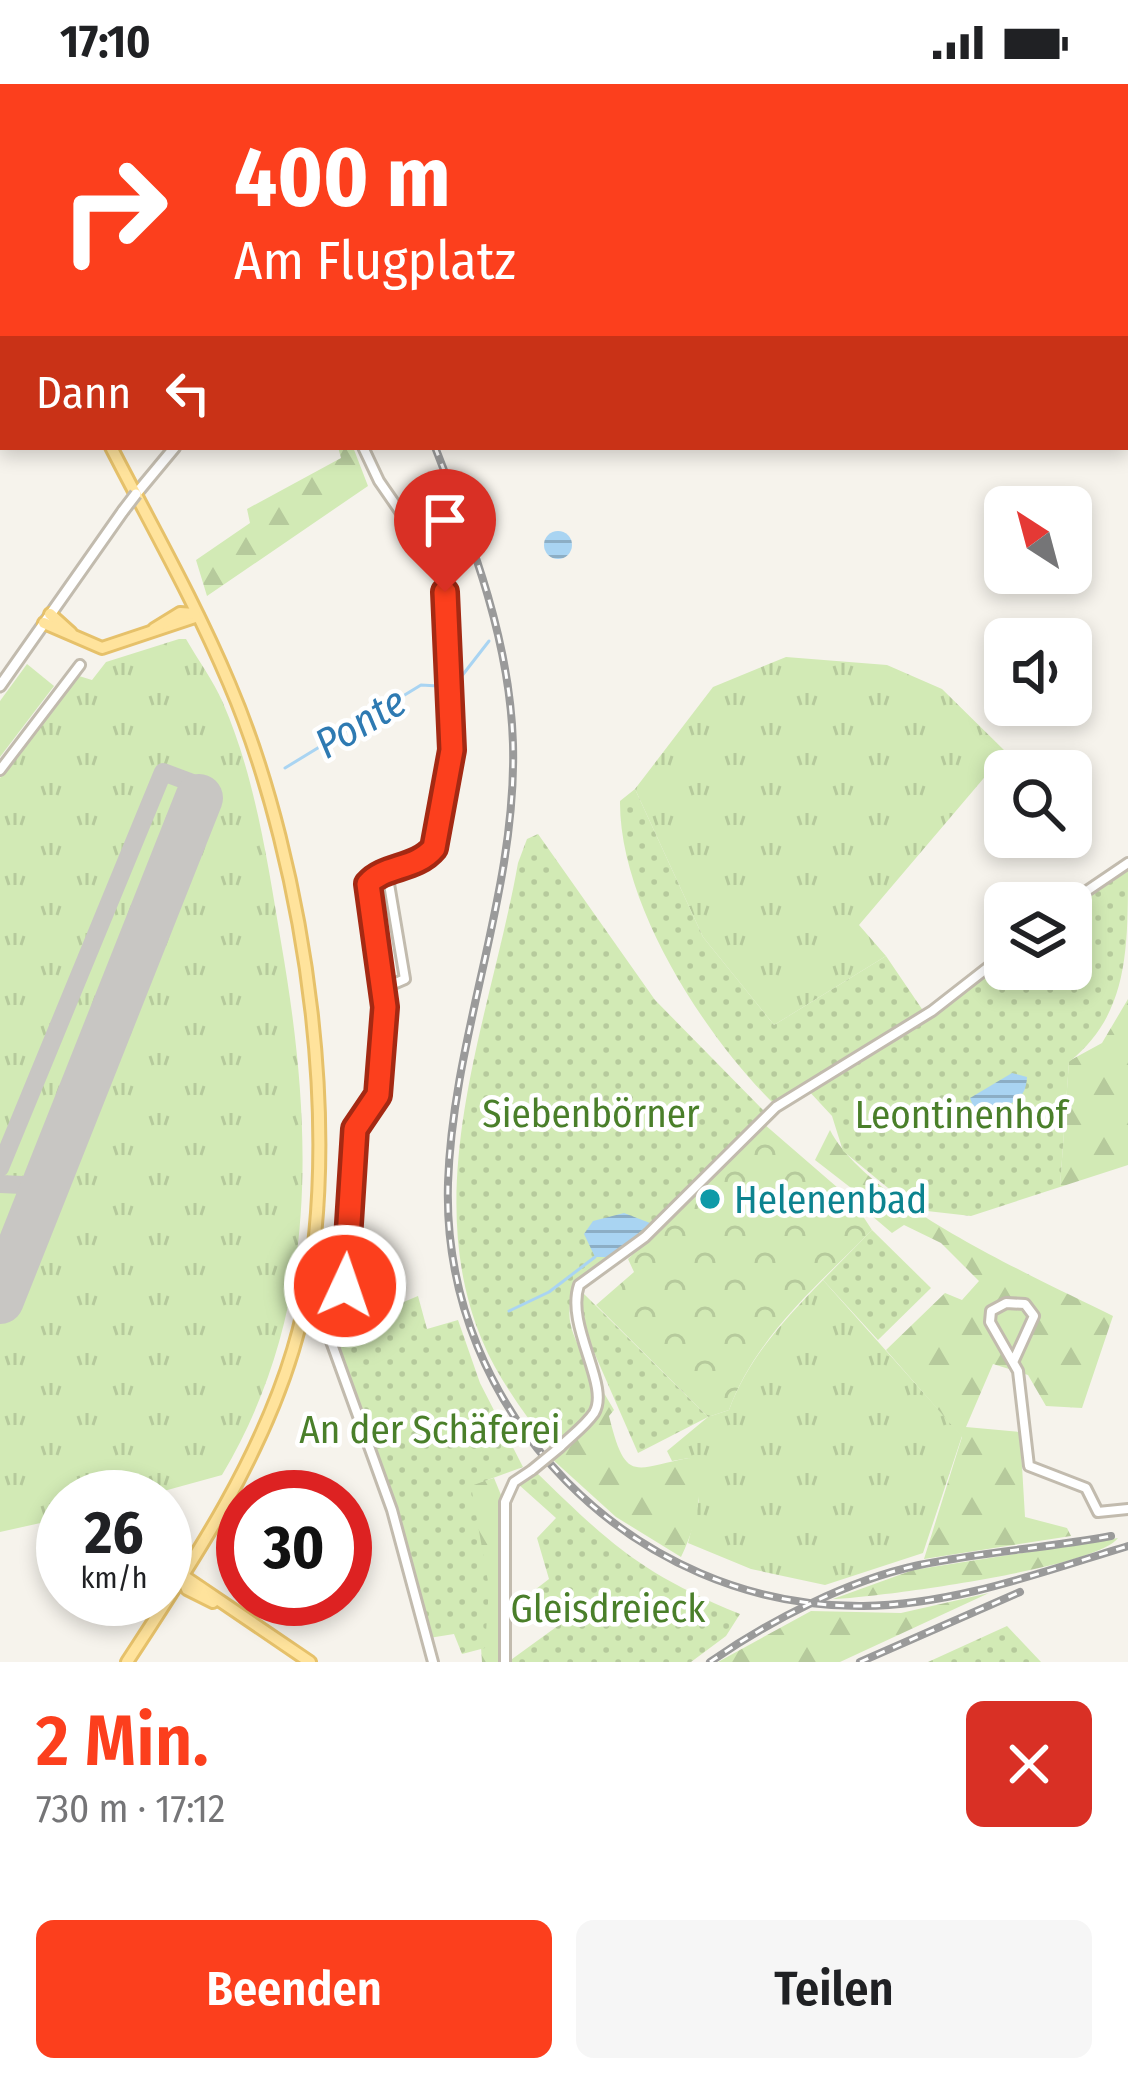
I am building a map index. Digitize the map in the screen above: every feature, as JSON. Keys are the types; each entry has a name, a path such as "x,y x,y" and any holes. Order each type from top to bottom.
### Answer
{"main road":[{"path":"113,450 198,616 263,776 284,862 319,1088 322,1155 314,1256 292,1354 238,1482 192,1558"},
{"path":"171,617 182,586"},
{"path":"138,639 186,611 198,616"},
{"path":"47,619 77,640 102,648 198,616"},
{"path":"193,1594 216,1603"},
{"path":"128,1662 150,1626"},
{"path":"254,1626 310,1662"}],"street":[{"path":"0,686 123,511 172,450"},
{"path":"345,1286 355,1129 378,1095 384,988 368,884 428,857 436,839 452,750 445,592 437,565 364,450"},
{"path":"0,770 80,665"},
{"path":"1092,887 1128,863"},
{"path":"384,988 405,979 387,872"},
{"path":"505,1662 505,1502 514,1482 560,1447 596,1410 599,1396 575,1318 579,1285 645,1237 776,1108 932,1011 984,970"},
{"path":"1014,1360 1034,1316 1025,1304 1012,1302 994,1308 989,1316 1014,1360 1029,1466 1086,1488 1097,1512 1128,1509"},
{"path":"328,1333 392,1510 433,1662"}],"green space":[{"path":"339,450 354,450 368,486 207,596 196,560 250,523 247,509 341,458"},
{"path":"186,639 223,703 252,790 292,1011 299,1080 301,1215 293,1282 277,1348 254,1412 225,1470 192,1483 192,1470 36,1470 36,1524 0,1532 0,778 79,676 92,680 106,662"},
{"path":"786,657 887,665 942,689 1004,750 984,750 984,778 859,925 886,956 774,1025 703,937 635,789 713,687"},
{"path":"27,664 54,686 0,757 0,701"},
{"path":"635,789 703,937 774,1025 886,956 924,1012 776,1106 695,1006 650,924 623,841 620,801"},
{"name":"Siebenbörner","path":"538,834 655,1000 764,1111 700,1183 575,1289 569,1312 596,1387 594,1405 580,1425 550,1448 504,1382 482,1340 464,1282 457,1222 458,1162 478,1041 518,863 527,839"},
{"name":"Leontinenhof","path":"1128,870 1125,954 1114,1002 1088,1044 1069,1062 1060,1187 971,1216 927,1211 899,1197 843,1151 832,1116 807,1089 938,1011 984,976 984,990 1092,990 1092,894"},
{"path":"1128,999 1128,1165 1060,1187 1069,1061 1102,1043"},
{"name":"Helenenbad","path":"764,1124 853,1201 872,1230 772,1335 729,1410 708,1417 596,1305 634,1272 628,1259"},
{"path":"830,1130 879,1185 916,1211 1000,1260 1113,1316 1082,1408 1046,1406 1028,1375 993,1364 966,1427 1020,1432 1025,1517 1067,1528 1071,1536 924,1559 962,1437 886,1350 945,1293 962,1300 979,1281 941,1243 904,1225 892,1233 872,1216 864,1198 815,1160"},
{"path":"872,1230 931,1288 878,1340 823,1280"},
{"path":"823,1280 962,1436 923,1553 825,1585 751,1569 688,1543 699,1500 689,1458 672,1461 667,1451 708,1417 729,1410 757,1356"},
{"path":"582,1292 708,1417 638,1453 579,1318"},
{"name":"An der Schäferei","path":"418,1296 427,1329 458,1320 480,1383 523,1467 471,1486 489,1587 485,1648 462,1654 454,1634 429,1638 394,1511 329,1333"},
{"path":"601,1388 614,1410 609,1416 627,1462 644,1467 689,1458 695,1468 698,1507 681,1557 616,1517 552,1459 597,1417"},
{"name":"Gleisdreieck","path":"536,1472 629,1555 677,1585 740,1614 726,1636 691,1662 508,1662 559,1625 536,1589 549,1579 537,1538 556,1518 518,1484"},
{"path":"494,1478 501,1495 504,1639 502,1662 482,1662 470,1485"},
{"path":"1118,1538 1101,1549 1031,1570 833,1599 913,1570"},
{"path":"989,1593 840,1662 718,1662 811,1611 901,1613"},
{"path":"1007,1626 1041,1662 928,1662"}],"water":[{"path":"558,531 568,535 572,545 568,555 558,559 548,555 544,545 548,535"},
{"path":"1012,1073 1027,1077 1022,1095 1001,1106 973,1106 970,1098"},
{"path":"624,1213 650,1223 612,1257 595,1257 584,1234 593,1221"}],"waterway":[{"name":"Ponte","path":"454,686 489,641"},
{"name":"Ponte","path":"285,768 421,685 438,686"},
{"name":"Siebenbörner","path":"509,1311 549,1292 595,1257"}],"taxiway":[{"path":"0,1168 163,772 195,784 199,798"},
{"path":"0,1184 45,1186"}],"runway":[{"path":"0,1300 199,798"}],"railway":[{"path":"436,450 487,592 510,705 512,800 505,854 461,1072 448,1183 454,1267 478,1346 516,1418 567,1482 629,1534 700,1573 779,1598 863,1606 931,1600 1128,1546"},
{"path":"710,1662 810,1604 892,1572 1111,1536"},
{"path":"860,1662 1020,1592"}],"place":[{"name":"Helenenbad","path":"710,1199"}],"route":[{"path":"345,1286 355,1129 378,1095 383,1044 384,988 368,884 374,876 428,857 434,848 452,750 445,592"}]}
